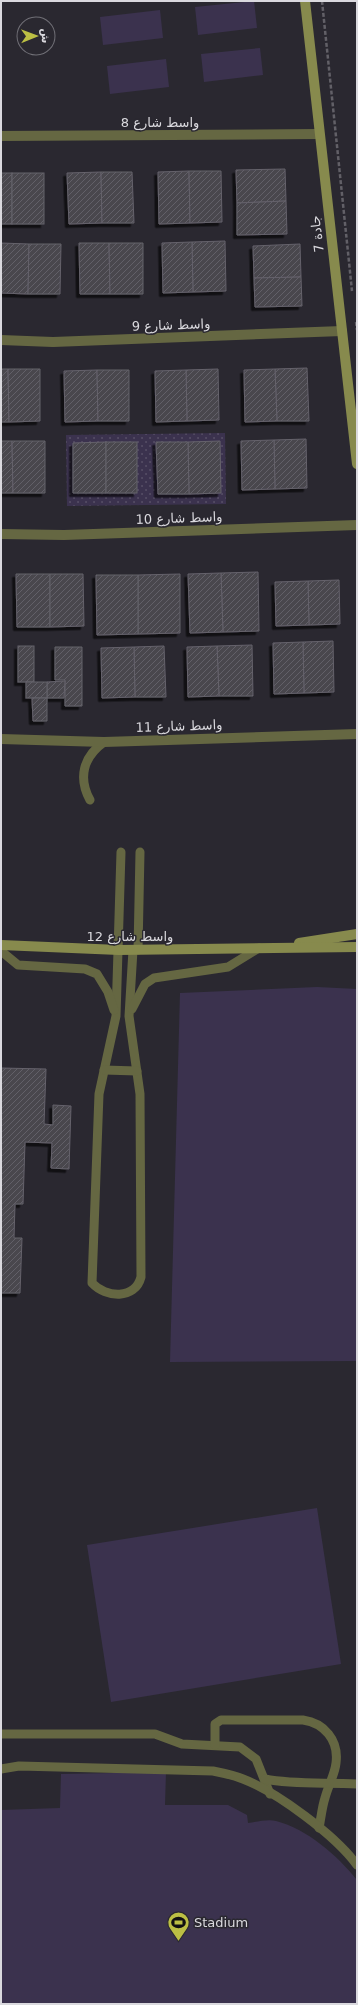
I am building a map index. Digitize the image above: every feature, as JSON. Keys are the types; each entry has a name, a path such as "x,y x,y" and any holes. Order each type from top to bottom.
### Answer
{"main road":[{"name":"جادة 7","path":"305,1 357,464"},
{"name":"واسط شارع 12","path":"259,948 357,934"},
{"name":"واسط شارع 12","path":"1,945 119,950 357,947"}],"street":[{"name":"واسط شارع 8","path":"1,136 319,134"},
{"name":"واسط شارع 9","path":"1,340 53,342 342,331"},
{"name":"واسط شارع 10","path":"1,534 64,535 357,525"},
{"name":"واسط شارع 11","path":"1,739 104,742 357,734"}],"lane":[{"path":"90,800 83,782 84,768 90,755 104,742"},
{"path":"121,852 116,1016 99,1094 92,1283 98,1289 108,1294 128,1293 136,1288 140,1277 140,1094 129,1016 136,950 140,852"},
{"path":"129,1016 145,984 154,978 228,967 259,948"},
{"path":"1,951 18,965 85,969 97,974 108,992 116,1016"},
{"path":"104,1070 137,1071"},
{"path":"215,1745 215,1724 219,1720 312,1721 326,1730 335,1746 336,1764 330,1782 320,1828"},
{"path":"1,1734 155,1734 182,1744 234,1746 245,1750 256,1759 270,1794"},
{"path":"1,1769 19,1766 213,1771 242,1778 270,1794 320,1828 339,1844 357,1864"},
{"path":"265,1779 299,1784 330,1782 357,1784"}],"path":[{"path":"322,1 353,293"},
{"path":"355,316 357,330"}],"shaded area":[{"path":"254,1 257,28 198,35 195,7"},
{"path":"160,10 163,38 103,45 100,17"},
{"path":"260,48 263,75 204,82 201,54"},
{"path":"166,59 169,87 110,94 107,66"},
{"path":"225,433 226,504 67,506 66,435"},
{"path":"317,987 357,989 357,1361 170,1362 180,993"},
{"path":"317,1508 341,1664 111,1702 87,1545"},
{"name":"Stadium","path":"166,1772 165,1805 228,1805 247,1815 248,1823 273,1820 288,1825 321,1844 340,1861 357,1880 357,2004 1,2004 1,1810 60,1808 61,1774"}],"building":[{"path":"285,169 286,201 237,203 236,170"},
{"path":"189,171 190,223 159,224 158,172"},
{"path":"189,171 221,171 222,222 190,223"},
{"path":"101,172 102,223 69,224 67,173"},
{"path":"101,172 132,172 134,223 102,223"},
{"path":"1,173 12,173 12,224 1,224"},
{"path":"12,173 44,173 44,224 12,224"},
{"path":"286,201 287,234 237,235 237,203"},
{"path":"225,241 226,291 193,292 192,242"},
{"path":"192,242 193,292 163,293 162,243"},
{"path":"1,243 29,244 28,294 1,293"},
{"path":"79,243 109,243 110,294 80,294"},
{"path":"109,243 143,243 143,294 110,294"},
{"path":"29,244 61,244 60,294 28,294"},
{"path":"300,244 301,277 254,278 253,246"},
{"path":"301,277 302,306 255,307 254,278"},
{"path":"307,368 309,421 277,421 275,369"},
{"path":"1,369 8,369 9,422 1,422"},
{"path":"8,369 40,369 40,421 9,422"},
{"path":"218,369 219,420 187,421 186,370"},
{"path":"275,369 277,421 245,422 244,370"},
{"path":"97,370 98,421 65,422 64,371"},
{"path":"97,370 129,370 129,421 98,421"},
{"path":"186,370 187,421 156,422 155,371"},
{"path":"306,439 307,488 275,489 274,440"},
{"path":"274,440 275,489 242,490 241,441"},
{"path":"1,441 12,441 13,493 1,493"},
{"path":"12,441 45,441 45,493 13,493"},
{"path":"220,441 221,493 189,494 188,442"},
{"path":"106,442 106,493 73,493 73,443"},
{"path":"106,442 137,442 137,493 106,493"},
{"path":"156,442 188,442 189,494 158,494"},
{"path":"258,572 259,631 223,632 221,573"},
{"path":"221,573 223,632 190,633 188,574"},
{"path":"16,574 50,574 50,627 17,627"},
{"path":"50,574 83,574 84,626 50,627"},
{"path":"180,574 180,633 138,634 138,575"},
{"path":"96,575 138,575 138,634 97,635"},
{"path":"339,580 340,624 309,625 308,581"},
{"path":"308,581 309,625 276,626 275,582"},
{"path":"333,641 334,692 304,693 303,642"},
{"path":"303,642 304,693 274,694 273,643"},
{"path":"252,645 253,696 219,696 217,646"},
{"path":"18,646 34,646 34,682 18,682"},
{"path":"164,646 166,697 135,697 134,647"},
{"path":"217,646 219,696 188,697 187,647"},
{"path":"55,647 82,647 82,706 65,706 65,680 55,680"},
{"path":"134,647 135,697 102,698 101,648"},
{"path":"65,681 64,698 47,698 47,682"},
{"path":"26,682 47,682 47,698 26,698"},
{"path":"32,698 47,698 47,721 33,721"},
{"path":"1,1068 46,1069 44,1124 53,1125 53,1105 71,1106 69,1169 51,1168 52,1143 25,1142 23,1204 15,1204 14,1238 22,1238 20,1293 1,1293"}],"place":[{"name":"Stadium","path":"179,1942"}]}
